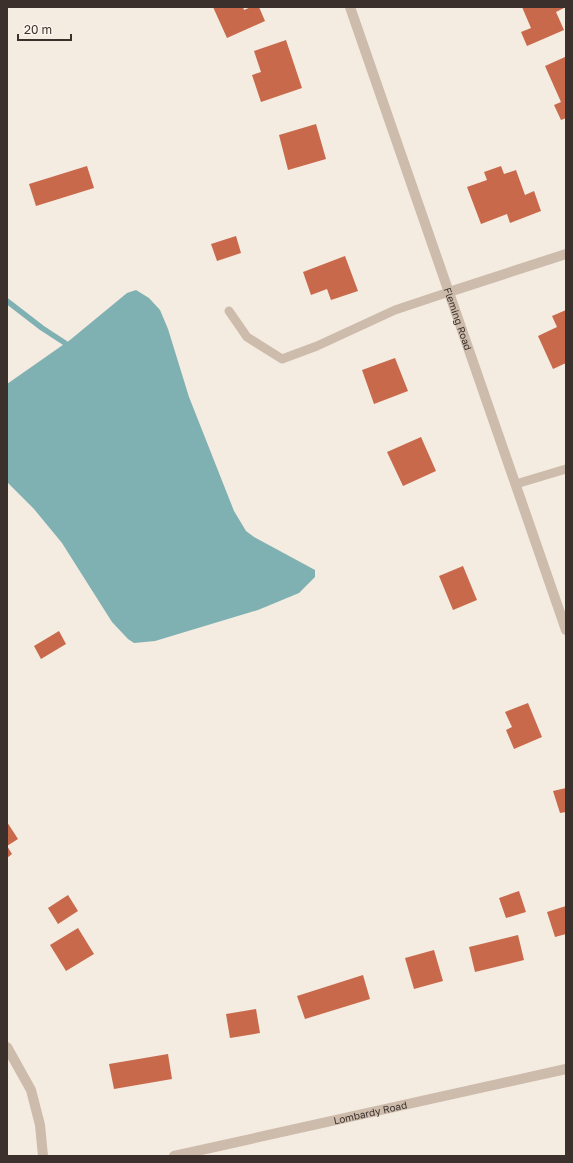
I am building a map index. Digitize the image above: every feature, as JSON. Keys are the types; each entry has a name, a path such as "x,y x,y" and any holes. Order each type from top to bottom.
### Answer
{"street":[{"name":"Fleming Road","path":"350,7 566,630"},
{"path":"449,292 566,254"},
{"path":"7,1047 31,1090 40,1125 43,1156"},
{"name":"Lombardy Road","path":"174,1156 566,1069"}],"lane":[{"path":"229,311 247,337 282,358 317,346 395,310 449,292"},
{"path":"516,484 566,469"}],"water":[{"path":"136,290 149,298 160,310 168,329 189,397 234,511 246,531 254,537 315,570 315,577 299,593 258,610 155,641 134,643 128,639 112,622 62,543 34,509 7,482 7,384 70,340 127,293"}],"building":[{"path":"213,7 243,7 244,10 251,7 259,7 265,21 227,38"},
{"path":"522,7 566,7 556,12 564,30 527,46 521,32 531,28"},
{"path":"286,40 302,88 261,102 252,75 261,72 254,51"},
{"path":"565,57 566,118 561,120 554,105 561,102 545,66"},
{"path":"316,124 326,159 288,170 279,135"},
{"path":"87,166 94,188 36,206 29,184"},
{"path":"501,166 504,174 516,170 525,195 534,191 541,211 510,223 507,214 481,224 467,187 487,180 484,172"},
{"path":"236,236 241,253 217,261 211,244"},
{"path":"345,256 358,291 331,300 327,289 311,295 303,272"},
{"path":"566,310 566,363 553,369 538,336 557,327 552,316"},
{"path":"395,358 408,391 374,404 362,370"},
{"path":"421,437 436,471 403,486 387,452"},
{"path":"463,566 477,600 453,610 439,576"},
{"path":"59,631 66,644 41,659 34,646"},
{"path":"528,703 542,737 514,749 506,730 512,727 505,712"},
{"path":"566,788 566,812 560,813 553,791"},
{"path":"7,822 18,839 7,846"},
{"path":"7,846 12,854 7,858"},
{"path":"519,891 526,912 506,918 499,898"},
{"path":"68,895 78,911 58,924 48,908"},
{"path":"566,906 566,934 555,937 547,912"},
{"path":"78,928 94,954 66,971 50,945"},
{"path":"518,935 524,960 475,972 469,947"},
{"path":"434,950 443,981 414,989 405,958"},
{"path":"363,975 370,999 305,1019 297,996"},
{"path":"256,1009 260,1033 230,1038 226,1014"},
{"path":"168,1054 172,1079 114,1089 109,1064"}],"waterway":[{"path":"7,301 42,328 65,343 68,349"}]}
